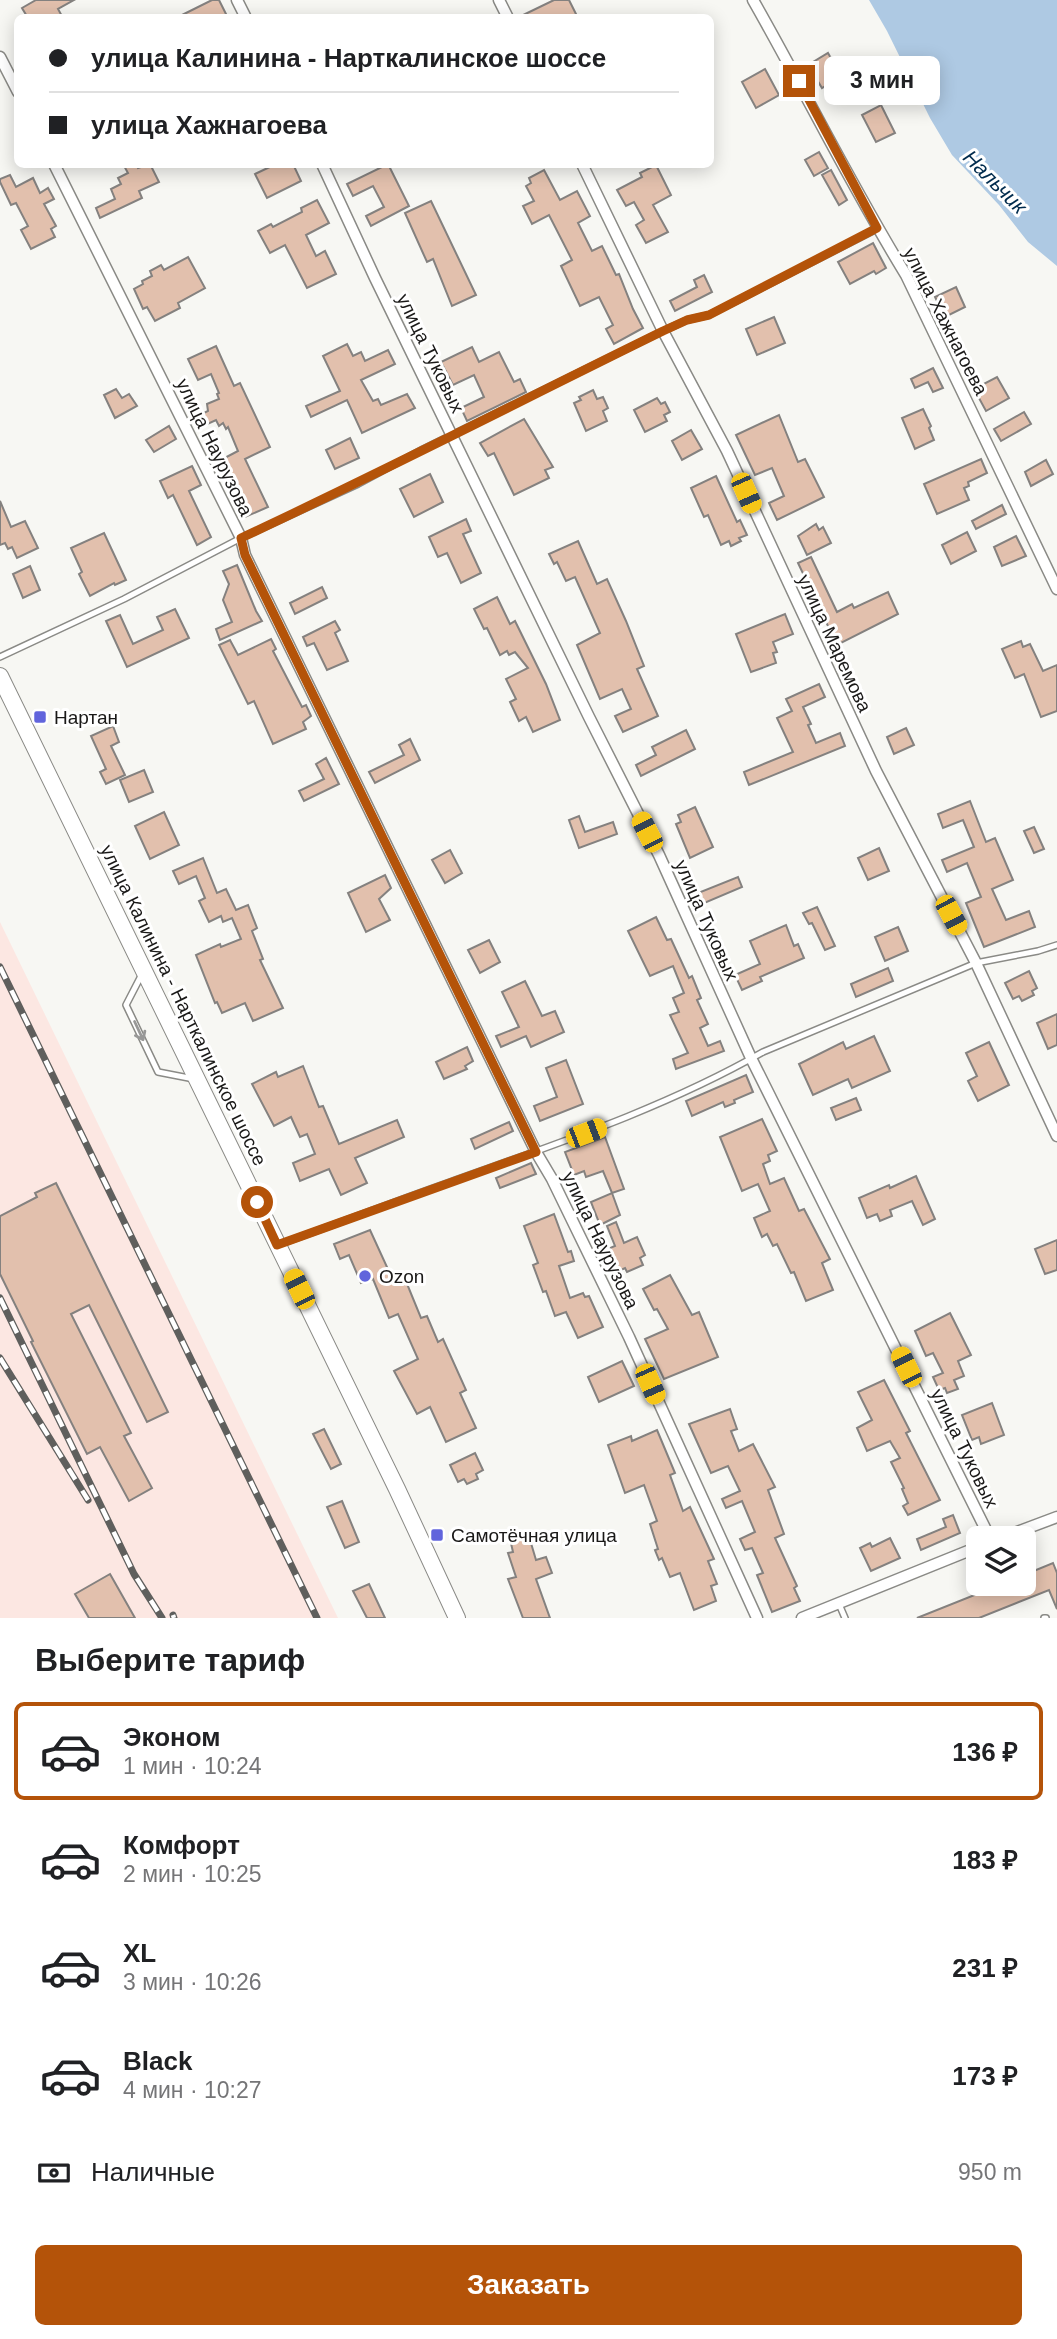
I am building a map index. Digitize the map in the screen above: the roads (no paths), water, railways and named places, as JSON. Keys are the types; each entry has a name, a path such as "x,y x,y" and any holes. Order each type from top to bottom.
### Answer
{"main road":[{"name":"улица Калинина - Нарткалинское шоссе","path":"0,676 397,1489 457,1618"}],"street":[{"name":"улица Хажнагоева","path":"753,0 811,102 877,228 912,286 1057,589"},
{"path":"0,58 14,84"},
{"name":"улица Наурузова","path":"56,168 241,538 245,555 629,1337 757,1618"},
{"name":"улица Туковых","path":"324,168 589,717 659,855 751,1058 984,1526"},
{"name":"улица Маремова","path":"584,168 663,331 727,451 876,771 976,963 1057,1136"},
{"path":"1033,1526 1057,1517"},
{"path":"802,1618 966,1552"}],"lane":[{"path":"0,657 124,599 241,538 358,484 663,331 687,320 709,315 877,228"},
{"path":"277,1245 536,1152 635,1113 735,1068 751,1058 976,963 1057,945"},
{"path":"144,970 126,1005 158,1072 198,1080"},
{"path":"839,1604 845,1618"}],"water":[{"name":"Нальчик","path":"869,0 1057,0 1057,266 1028,242 999,205 952,155"}],"railway":[{"path":"0,967 317,1618"},
{"path":"0,1298 134,1574 162,1618"},
{"path":"0,1358 88,1500"}],"place":[{"name":"Нартан","path":"40,717"},
{"name":"Ozon","path":"365,1276"},
{"name":"Самотёчная улица","path":"437,1535"}]}
